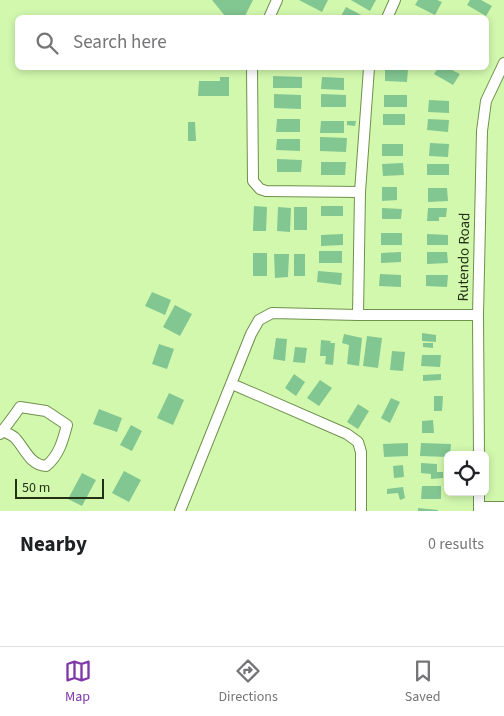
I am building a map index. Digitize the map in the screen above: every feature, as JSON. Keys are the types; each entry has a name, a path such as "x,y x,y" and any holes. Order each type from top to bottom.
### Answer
{"street":[{"path":"270,15 277,0"},
{"path":"388,15 395,0"},
{"name":"Rutendo Road","path":"479,451 478,315 482,131 486,101 504,64"},
{"path":"252,70 253,181 260,189 266,191 360,192"},
{"path":"358,315 360,192 369,70"},
{"path":"180,511 251,334 259,320 272,313 478,315"},
{"path":"232,384 347,434 358,442 361,452 360,511"},
{"path":"20,407 46,411 67,425 62,444 46,466 33,461 16,439 1,432 20,407"},
{"path":"479,496 479,509 504,507"}],"building":[{"path":"212,0 253,0 246,15 224,15"},
{"path":"299,0 328,0 322,12"},
{"path":"351,0 376,0 370,11"},
{"path":"418,0 437,0 442,2 435,15 415,5"},
{"path":"470,0 481,0 492,6 487,15 484,15 467,5"},
{"path":"346,7 361,15 342,15"},
{"path":"385,70 408,70 407,82 385,81"},
{"path":"437,70 452,70 460,74 453,85 434,74"},
{"path":"273,76 302,77 302,88 273,88"},
{"path":"220,77 229,77 229,96 198,96 199,81 220,81"},
{"path":"322,77 344,78 344,90 321,89"},
{"path":"274,94 301,95 301,109 274,108"},
{"path":"321,94 346,95 346,107 321,107"},
{"path":"384,95 407,95 407,107 384,107"},
{"path":"429,100 449,101 449,113 428,112"},
{"path":"383,114 405,114 405,125 383,125"},
{"path":"277,119 300,119 300,132 276,132"},
{"path":"428,119 449,120 448,132 427,130"},
{"path":"321,121 344,121 344,133 320,133"},
{"path":"347,121 356,121 355,126 347,125"},
{"path":"188,122 195,122 196,141 188,141"},
{"path":"320,137 347,138 346,152 320,151"},
{"path":"277,139 300,139 300,151 276,150"},
{"path":"430,143 449,144 448,157 429,156"},
{"path":"382,144 403,144 403,156 382,156"},
{"path":"277,159 302,160 301,172 277,172"},
{"path":"321,162 346,162 345,175 321,175"},
{"path":"403,163 404,175 383,176 382,164"},
{"path":"427,164 449,164 449,175 427,175"},
{"path":"382,187 397,187 397,200 382,201"},
{"path":"428,188 447,188 448,201 428,202"},
{"path":"254,206 267,207 266,231 253,231"},
{"path":"321,206 343,206 343,216 321,216"},
{"path":"278,207 291,208 290,232 277,231"},
{"path":"294,207 307,207 307,230 294,230"},
{"path":"382,208 402,209 401,219 382,219"},
{"path":"428,208 447,208 446,217 439,217 439,221 427,221"},
{"path":"381,233 402,233 402,245 381,245"},
{"path":"343,234 343,245 321,246 321,235"},
{"path":"427,234 448,235 448,245 427,245"},
{"path":"319,251 342,251 342,263 319,263"},
{"path":"401,252 401,262 381,263 381,253"},
{"path":"427,252 447,252 448,263 427,264"},
{"path":"253,253 267,253 267,276 253,276"},
{"path":"274,254 289,254 288,277 275,278"},
{"path":"294,254 305,254 305,276 294,276"},
{"path":"318,271 342,273 341,285 317,282"},
{"path":"380,274 401,275 401,287 379,286"},
{"path":"426,275 448,275 447,287 426,286"},
{"path":"152,292 171,300 165,315 145,306"},
{"path":"175,305 192,314 180,336 163,327"},
{"path":"422,333 436,335 436,342 422,341"},
{"path":"344,334 362,338 359,366 347,364 349,345 342,343"},
{"path":"367,336 382,338 378,368 363,366"},
{"path":"276,338 287,339 285,361 273,359"},
{"path":"321,340 335,343 333,365 325,364 326,356 320,356"},
{"path":"423,343 433,343 433,348 423,347"},
{"path":"159,344 174,349 167,369 152,364"},
{"path":"295,347 307,348 305,363 293,362"},
{"path":"392,351 405,352 403,371 390,370"},
{"path":"422,355 441,355 440,367 421,366"},
{"path":"294,374 305,382 296,396 285,388"},
{"path":"441,374 441,380 423,381 423,375"},
{"path":"320,380 332,388 319,406 307,398"},
{"path":"169,393 184,400 173,425 157,418"},
{"path":"434,396 443,396 442,411 434,411"},
{"path":"391,398 400,402 390,423 381,418"},
{"path":"358,404 369,411 358,429 347,422"},
{"path":"99,409 122,418 117,432 93,424"},
{"path":"433,420 434,433 422,433 422,421"},
{"path":"131,425 142,431 132,451 120,445"},
{"path":"408,443 408,456 384,457 383,444"},
{"path":"421,443 451,444 450,451 444,451 444,457 420,456"},
{"path":"421,463 437,464 437,472 443,472 443,478 431,479 431,474 421,473"},
{"path":"403,465 404,477 394,478 393,466"},
{"path":"124,471 141,480 129,502 112,493"},
{"path":"82,473 96,480 82,506 68,499"},
{"path":"422,486 441,486 441,499 421,499"},
{"path":"403,487 405,498 400,500 398,493 387,494 387,489"},
{"path":"418,508 438,510 438,511 418,511"}]}
